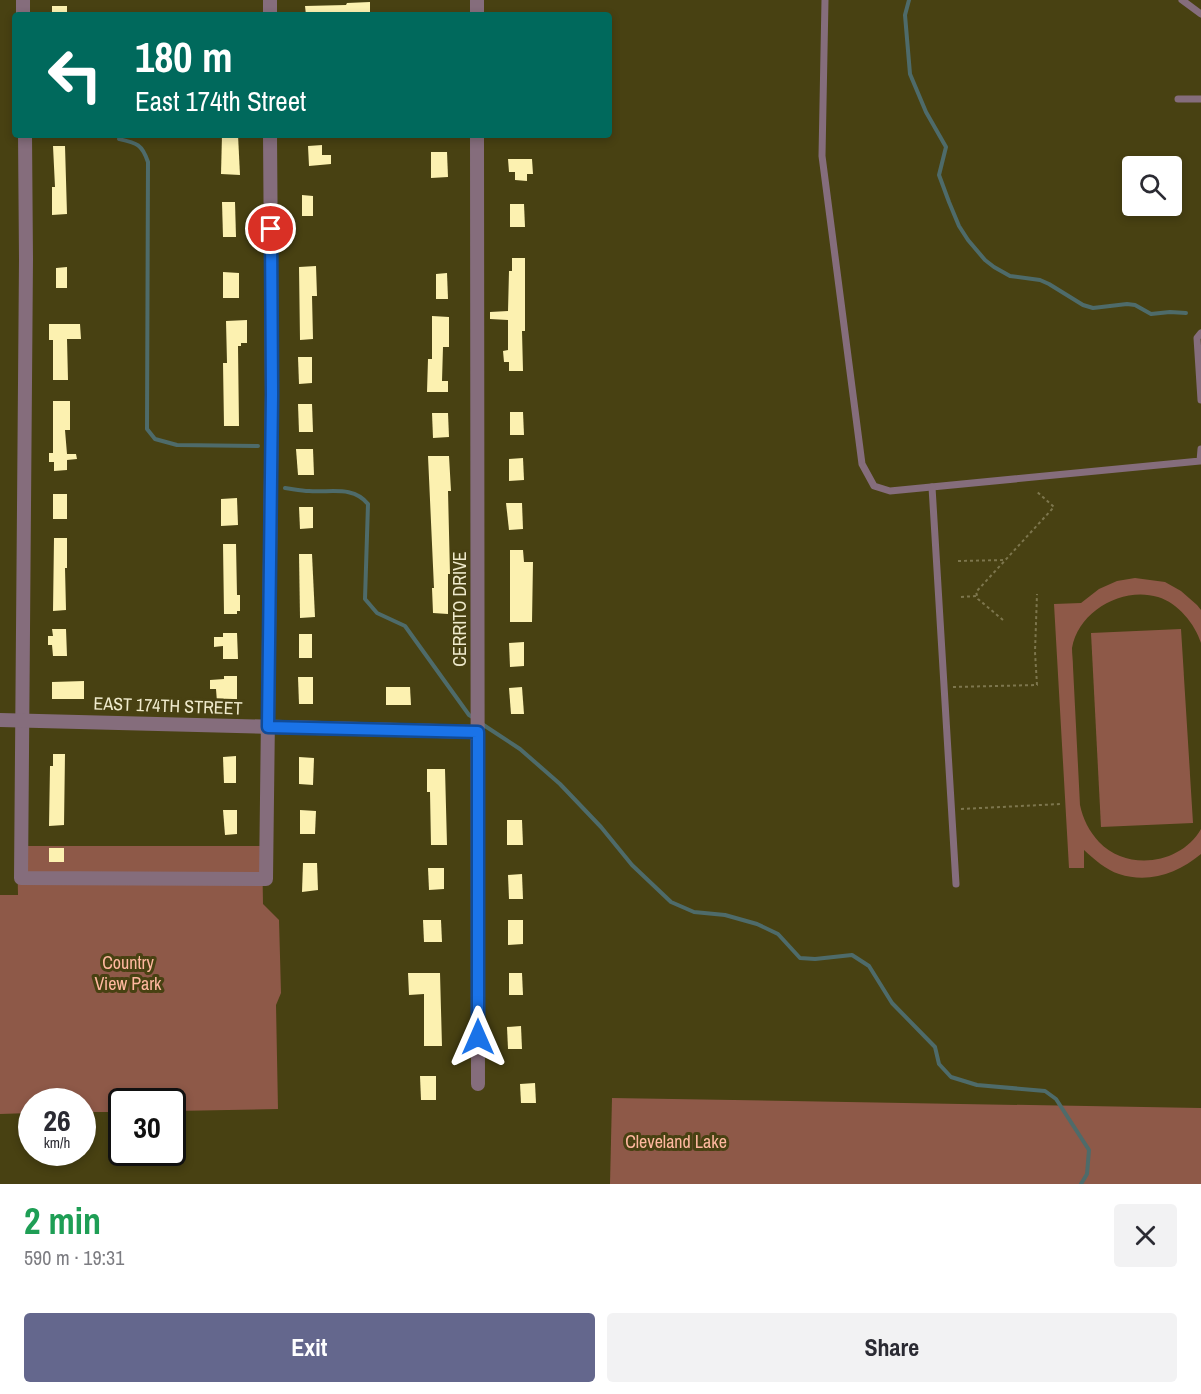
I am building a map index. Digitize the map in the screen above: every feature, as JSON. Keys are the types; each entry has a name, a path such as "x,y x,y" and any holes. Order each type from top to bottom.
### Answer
{"street":[{"path":"25,138 21,878 266,879 272,394 270,138"},
{"name":"CERRITO DRIVE","path":"477,138 478,1084"},
{"name":"EAST 174TH STREET","path":"0,720 478,732"}],"lane":[{"path":"825,0 822,156 862,464 874,486 890,491 932,488 1200,461 1201,448"},
{"path":"1182,0 1201,14"},
{"path":"1178,99 1201,99"},
{"path":"1201,333 1197,338 1201,400"},
{"path":"932,488 957,884"}],"path":[{"path":"976,596 976,592 1054,507 1036,491"},
{"path":"958,561 1006,560"},
{"path":"944,688 1037,685 1035,652 1037,594"},
{"path":"961,597 976,596 1003,620"},
{"path":"952,809 1061,804"}],"green space":[{"path":"1135,578 1165,582 1181,591 1201,610 1201,643 1185,615 1165,600 1145,595 1131,595 1117,599 1104,604 1083,623 1072,648 1080,805 1092,834 1111,851 1124,858 1153,860 1181,850 1201,829 1201,854 1183,867 1163,875 1141,878 1114,872 1100,864 1084,850 1084,868 1069,868 1054,604 1081,603 1099,589 1117,581"},
{"path":"1181,629 1193,823 1101,827 1091,633"},
{"name":"Country View Park","path":"17,846 262,846 263,904 279,920 281,993 276,1005 278,1109 186,1111 186,1088 108,1088 108,1112 96,1112 96,1088 18,1088 18,1113 0,1114 0,895 18,895"},
{"name":"Cleveland Lake","path":"612,1098 1201,1108 1201,1184 610,1184"}],"building":[{"path":"370,2 370,12 306,12 305,6 346,5 347,3"},
{"path":"52,6 67,6 67,12 52,12"},
{"path":"222,138 238,138 240,175 221,174"},
{"path":"322,145 322,155 331,155 331,164 309,166 308,146"},
{"path":"53,146 65,146 67,214 52,215 52,187 55,187"},
{"path":"431,152 447,152 448,177 431,178"},
{"path":"508,159 532,159 533,174 527,174 527,181 515,180 515,172 509,172"},
{"path":"302,195 313,196 313,216 302,216"},
{"path":"222,202 235,202 236,237 223,237"},
{"path":"510,204 524,204 525,227 510,227"},
{"path":"512,258 525,258 523,371 509,371 509,362 504,362 503,351 508,350 508,320 490,319 490,312 508,311 509,271 512,271"},
{"path":"316,266 317,296 312,296 313,339 300,340 299,267"},
{"path":"67,267 67,288 56,288 56,268"},
{"path":"223,272 239,273 239,298 223,298"},
{"path":"447,273 448,299 436,299 436,274"},
{"path":"432,316 449,317 449,347 443,347 442,381 448,381 448,392 427,392 428,359 432,359"},
{"path":"247,320 247,343 241,343 241,346 238,346 239,426 224,426 223,363 227,363 226,321"},
{"path":"49,324 80,324 81,339 67,339 68,380 53,380 53,340 49,340"},
{"path":"298,357 312,357 312,383 299,384"},
{"path":"53,401 70,401 70,430 65,430 67,454 76,454 77,459 67,460 67,470 54,471 54,462 49,462 49,453 53,453"},
{"path":"298,404 312,404 313,432 299,432"},
{"path":"510,412 523,412 524,435 510,435"},
{"path":"432,413 448,413 449,437 433,438"},
{"path":"296,449 313,449 314,475 298,475"},
{"path":"428,456 449,456 451,491 448,491 450,574 448,574 448,614 433,613"},
{"path":"523,458 524,480 509,481 509,459"},
{"path":"53,494 67,494 67,519 53,519"},
{"path":"237,498 238,525 221,526 221,499"},
{"path":"506,503 522,503 523,529 509,530"},
{"path":"299,507 313,507 313,528 300,529"},
{"path":"54,538 67,538 67,568 65,568 66,610 53,611"},
{"path":"223,544 236,544 237,595 240,595 240,611 237,611 237,614 224,614"},
{"path":"510,550 523,550 524,562 533,562 532,622 510,622"},
{"path":"299,554 312,554 315,617 300,618"},
{"path":"52,629 66,629 67,656 53,656 52,645 48,645 48,636 53,636"},
{"path":"223,633 237,633 238,659 223,659 223,646 214,647 214,637 223,637"},
{"path":"299,634 312,634 312,658 299,658"},
{"path":"524,642 524,666 510,667 509,643"},
{"path":"224,676 237,676 237,702 217,702 216,689 210,689 210,680 224,679"},
{"path":"298,677 313,677 313,704 299,704"},
{"path":"84,681 84,699 52,699 52,682"},
{"path":"386,687 410,687 411,705 386,705"},
{"path":"522,687 524,714 511,714 509,688"},
{"path":"53,754 65,754 64,825 49,826 50,766 53,766"},
{"path":"236,756 236,783 224,783 223,757"},
{"path":"299,757 314,758 313,785 299,784"},
{"path":"427,769 445,769 447,845 431,845"},
{"path":"223,810 237,810 237,834 225,835"},
{"path":"300,810 316,811 315,834 300,834"},
{"path":"507,820 522,820 523,845 507,845"},
{"path":"49,848 64,848 64,862 49,862"},
{"path":"303,863 317,863 318,890 302,892"},
{"path":"428,868 444,868 444,889 429,890"},
{"path":"522,874 523,899 509,899 508,875"},
{"path":"423,920 441,920 442,942 424,942"},
{"path":"508,920 523,920 523,944 508,945"},
{"path":"408,973 440,973 442,1046 424,1046 424,994 409,995"},
{"path":"509,973 522,973 523,995 509,995"},
{"path":"521,1026 522,1049 508,1049 507,1027"},
{"path":"420,1076 436,1076 436,1100 421,1100"},
{"path":"535,1083 536,1103 521,1103 520,1084"}],"waterway":[{"path":"909,0 905,15 910,74 926,112 946,147 939,175 959,226 985,260 1010,276 1040,280 1083,305 1093,308 1127,304 1135,305 1151,314 1186,313"},
{"path":"119,139 138,145 148,162 147,429 155,439 177,445 258,446"},
{"path":"285,488 348,492 362,498 368,504 365,599 377,613 405,626 469,715 474,718"},
{"path":"482,724 520,749 560,784 601,827 632,865 671,902 694,912 725,915 757,924 778,934 800,958 815,959 852,955 869,966 892,1003 935,1047 939,1064 951,1077 977,1085 1045,1091 1056,1099 1089,1150 1087,1174 1081,1184"}],"route":[{"path":"271,229 272,394 268,727 478,732 478,1037"}]}
